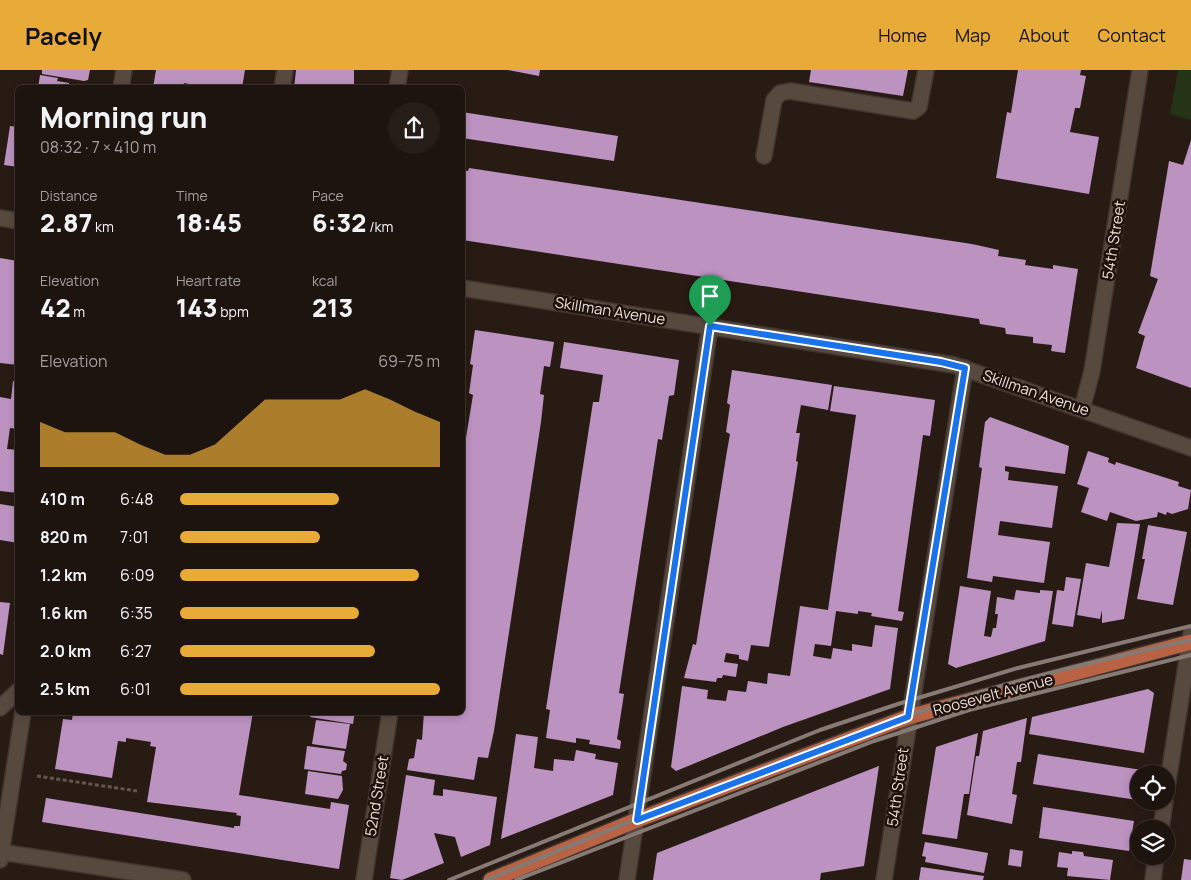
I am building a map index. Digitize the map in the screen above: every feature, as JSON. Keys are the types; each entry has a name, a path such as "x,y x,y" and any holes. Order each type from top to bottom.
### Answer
{"main road":[{"name":"Roosevelt Avenue","path":"491,880 637,820 908,717 1190,639"}],"street":[{"path":"122,85 124,70"},
{"path":"282,85 285,70"},
{"path":"398,85 400,70"},
{"path":"764,156 774,100 780,93 790,91 912,111 919,107 926,70"},
{"name":"54th Street","path":"1082,409 1092,371 1140,70"},
{"path":"0,218 15,220"},
{"name":"Skillman Avenue","path":"465,288 941,362 965,368 1191,448"},
{"path":"628,880 710,326"},
{"name":"54th Street","path":"884,880 908,717 965,368"},
{"path":"1170,765 1190,639"},
{"path":"0,708 15,694"},
{"path":"23,715 0,855 183,880"},
{"name":"52nd Street","path":"364,880 390,715"},
{"path":"1153,880 1155,865"}],"path":[{"path":"37,776 137,791"}],"green space":[{"path":"1178,70 1191,70 1191,120 1170,114"}],"building":[{"path":"42,70 90,70 88,80 84,81 42,74"},
{"path":"156,70 245,70 242,85 194,85 184,83 184,85 154,85"},
{"path":"296,70 354,70 354,85 294,85"},
{"path":"508,70 540,70 539,76"},
{"path":"811,70 908,70 903,96 809,82"},
{"path":"1018,70 1081,70 1080,75 1086,76 1080,108 1075,108 1070,132 1099,137 1089,194 996,178 1007,112 1011,113"},
{"path":"40,75 58,78 57,81 69,83 69,85 38,85"},
{"path":"465,112 618,136 614,161 465,138"},
{"path":"10,126 15,127 15,167 4,165"},
{"path":"1191,140 1191,388 1136,368 1145,336 1138,333 1158,279 1150,276 1169,161 1183,165"},
{"path":"469,168 972,244 999,250 998,256 1026,260 1025,265 1053,269 1053,265 1078,269 1065,353 1051,351 1052,345 1033,343 1033,337 1006,334 1005,328 980,324 979,319 465,240 465,170 468,171"},
{"path":"0,258 15,260 15,365 0,363"},
{"path":"475,330 554,342 550,367 544,366 540,394 544,395 541,422 494,731 488,758 478,757 474,780 407,770 409,759 414,758 417,739 422,740 424,715 465,715 465,444 473,395 469,393 473,365 470,364"},
{"path":"564,342 679,360 674,395 669,396 662,440 658,439 619,693 624,694 617,739 621,741 620,749 589,744 590,740 576,738 576,743 546,738 550,710 546,709 593,402 599,402 603,375 560,368"},
{"path":"732,370 832,385 828,410 801,405 796,433 800,433 796,461 798,462 769,647 751,645 748,661 739,659 739,655 726,653 724,662 738,664 736,677 723,675 722,678 717,678 716,682 684,678 693,644 696,645 730,434 726,432 730,405 727,403"},
{"path":"13,381 15,381 15,429 10,428 7,449 15,450 15,493 0,491 0,397 11,399"},
{"path":"834,386 935,400 930,436 923,435 898,611 904,612 902,621 871,616 872,613 858,611 858,614 836,611 831,646 815,644 813,656 831,659 833,648 852,651 852,644 872,647 875,625 898,628 890,689 783,727 676,771 671,767 682,686 708,690 707,699 726,701 728,690 746,692 748,681 767,684 768,673 790,676 800,606 828,610 856,415 830,411"},
{"path":"990,417 1069,446 1065,474 1005,466 1005,471 1009,472 1008,480 1058,486 1052,528 1000,521 998,535 1050,542 1044,583 993,576 992,582 967,578 982,468 979,467 985,422"},
{"path":"1088,451 1109,458 1108,462 1115,465 1116,462 1179,482 1178,486 1191,490 1188,509 1172,514 1167,512 1166,515 1158,512 1157,517 1136,521 1110,512 1107,521 1081,512 1089,488 1077,484"},
{"path":"0,504 15,506 15,542 0,540"},
{"path":"1117,523 1140,524 1124,619 1102,623 1102,610 1100,619 1077,615 1086,563 1109,567"},
{"path":"1148,525 1187,532 1173,605 1137,599 1145,559 1142,559"},
{"path":"1066,577 1081,579 1073,627 1052,624 1057,590 1064,591"},
{"path":"960,586 991,591 984,636 991,637 993,628 996,628 998,614 995,614 997,597 1014,600 1016,590 1040,593 1040,590 1053,591 1045,641 956,668 948,664"},
{"path":"0,602 10,603 3,655 0,654"},
{"path":"1148,689 1154,693 1144,753 1029,734 1032,717"},
{"path":"73,715 252,715 239,795 330,809 331,802 349,805 339,869 42,822 46,798 234,828 234,826 240,826 241,816 236,815 237,813 147,802 156,747 150,746 151,742 126,738 126,742 118,741 112,778 55,769 63,719 72,720"},
{"path":"310,715 354,715 353,724 310,717"},
{"path":"1027,718 1021,762 1017,762 1012,794 1017,795 1012,824 967,815 976,756 979,756 983,731"},
{"path":"316,720 350,724 346,749 312,744"},
{"path":"978,733 969,794 964,794 957,839 922,834 936,747"},
{"path":"516,734 538,737 534,768 553,771 554,759 574,761 576,750 596,754 595,759 618,763 613,795 501,839"},
{"path":"307,746 345,751 343,761 347,764 346,770 342,771 341,774 304,769"},
{"path":"1038,754 1130,768 1130,799 1033,784"},
{"path":"879,766 864,866 821,873 820,880 653,880 657,853"},
{"path":"308,771 342,776 343,790 338,799 305,794"},
{"path":"406,775 435,780 433,795 443,796 443,789 497,797 490,845 461,857 455,837 434,833 444,863 402,880 390,878"},
{"path":"1043,807 1130,820 1129,851 1039,838"},
{"path":"925,842 988,853 984,873 925,862 926,857 922,856"},
{"path":"1010,849 1023,851 1021,867 1008,865"},
{"path":"1072,851 1083,852 1084,856 1113,860 1110,880 1067,876 1068,868 1057,867 1059,852 1072,854"},
{"path":"1184,859 1191,860 1191,880 1181,880"},
{"path":"921,867 984,876 983,880 919,880"}],"railway":[{"path":"449,880 820,730 898,704 1018,668 1191,626"},
{"path":"486,880 785,760 907,716 1023,680 1191,640"},
{"path":"516,880 874,741 969,710 1191,655"}],"route":[{"path":"710,326 941,362 965,368 908,717 637,820 710,326"}]}
